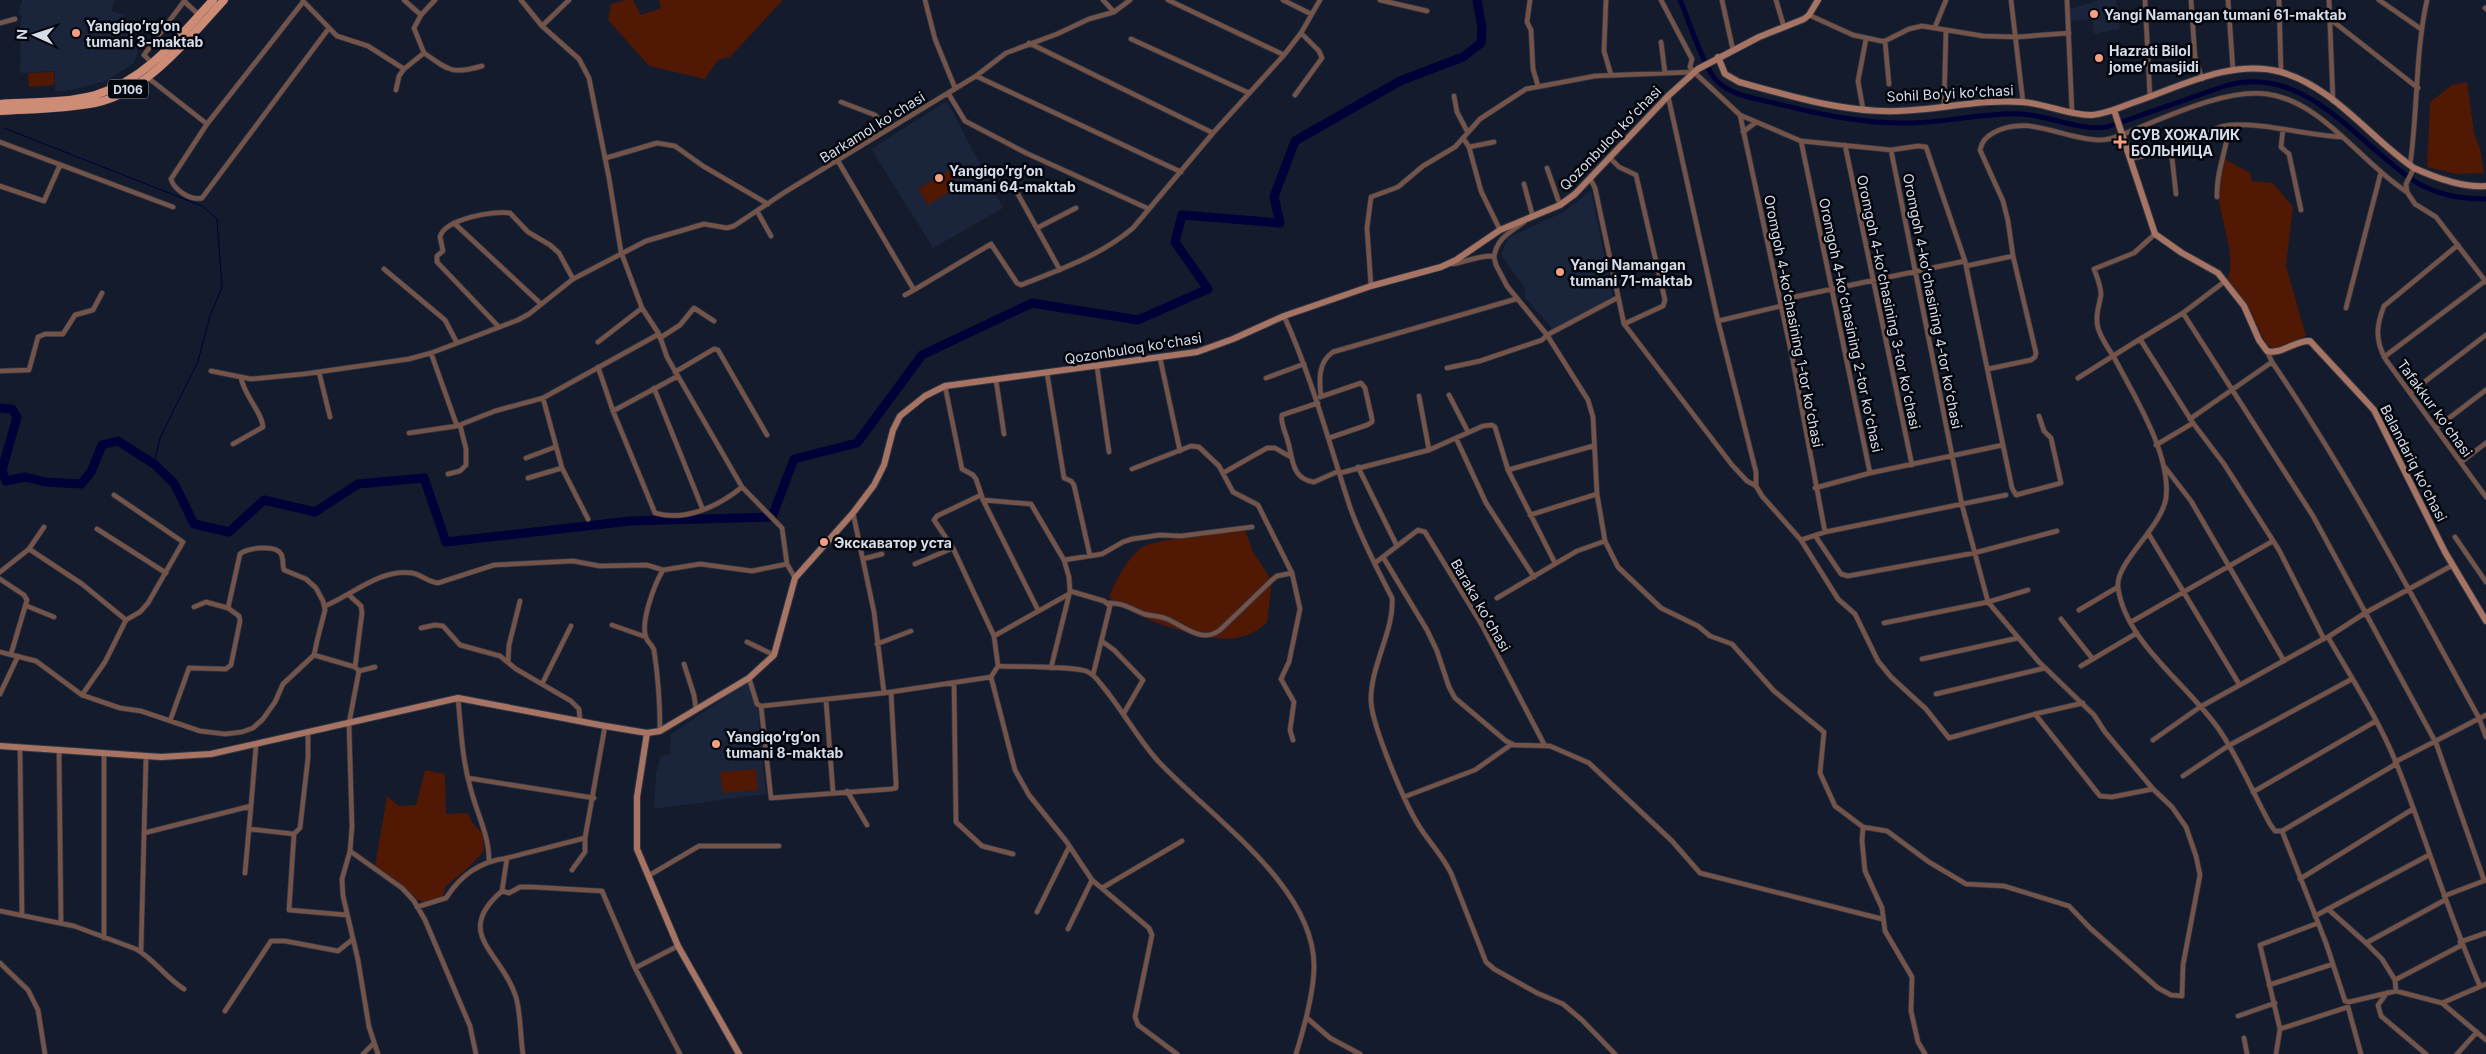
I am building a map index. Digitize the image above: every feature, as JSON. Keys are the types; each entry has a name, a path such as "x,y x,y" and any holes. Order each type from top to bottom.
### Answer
{"main road":[{"name":"D106","path":"0,104 65,100 95,95 120,85 153,64 213,0"},
{"name":"D106","path":"0,111 97,102 124,92 160,67 224,0"},
{"path":"1809,15 1818,0"},
{"name":"Qozonbuloq koʻchasi","path":"774,655 796,578 853,513 874,485 884,465 893,430 900,416 925,396 945,386 1097,367 1209,349 1284,316 1371,286 1448,264 1500,230 1560,205 1590,178 1668,96 1696,70 1733,50 1809,15"},
{"name":"Sohil Boʻyi koʻchasi","path":"1715,59 1725,74 1739,82 1833,106 1896,111 1988,102 2023,102 2091,115 2114,112 2150,97 2233,70 2256,68 2281,72 2305,83 2333,101 2412,167 2430,176 2460,184 2486,186"},
{"path":"2114,112 2155,234 2182,253 2218,274 2244,306 2259,340 2267,351"},
{"name":"Balandariq koʻchasi","path":"2267,351 2278,351 2300,342 2310,341 2365,398 2381,423 2453,565 2486,621"},
{"path":"0,746 146,756 212,754 256,746 458,698 605,726 647,733 660,732 749,678 774,655"},
{"path":"647,733 637,797 636,843 678,946 739,1054"}],"street":[{"path":"404,0 420,15"},
{"path":"435,0 420,15 414,31 422,44 424,53 452,71 462,72 482,66"},
{"path":"520,0 542,26 579,59 584,67 606,158 621,252 642,308 660,336 676,374 742,487 759,507 778,523 784,535 788,564 796,578"},
{"path":"542,26 569,0"},
{"path":"925,0 935,40 955,88"},
{"path":"1103,0 1114,12"},
{"name":"Barkamol ko'chasi","path":"211,372 241,378 319,372 401,360 430,354 498,326 518,320 573,279 621,252 679,230 704,224 727,228 734,226 976,76 1006,53 1098,16 1114,12 1130,0"},
{"path":"1168,0 1284,55"},
{"path":"1283,0 1311,14"},
{"path":"905,295 991,244 1020,285 1086,259 1118,241 1133,228 1213,133 1284,55 1301,33 1320,0"},
{"path":"1380,0 1427,11"},
{"path":"1530,0 1527,22 1532,37 1533,69 1538,86"},
{"path":"1606,0 1604,51 1612,75"},
{"path":"1661,0 1674,28 1692,59 1690,67 1696,70 1740,115 1801,140 1890,150 1918,146 1926,147 1966,264 2012,488 2016,494 2061,483 2051,438 2044,431 2040,416"},
{"path":"1722,0 1733,50"},
{"path":"1776,0 1784,26"},
{"path":"1935,27 1946,0"},
{"path":"2011,0 2017,37 2023,102"},
{"path":"2067,0 2072,112"},
{"path":"2145,0 2150,97"},
{"path":"2191,0 2196,57 2202,79"},
{"path":"2228,0 2233,70"},
{"path":"2279,0 2281,72"},
{"path":"2329,0 2333,101"},
{"path":"2379,0 2385,2 2420,29"},
{"path":"2407,192 2406,184 2412,167 2420,29 2427,0"},
{"path":"153,64 144,55 184,1 199,15"},
{"path":"329,28 258,125 199,200 176,190 172,179 207,124 302,1 343,39 368,46 404,69"},
{"path":"1809,15 1825,24 1866,38 1885,41 1909,28 1922,26 1983,36 2017,37 2069,33"},
{"path":"0,23 15,19"},
{"path":"2330,19 2418,88"},
{"path":"1944,107 1946,30"},
{"path":"1295,95 1322,58 1320,51 1301,33"},
{"path":"1863,109 1858,81 1866,38"},
{"path":"1131,39 1250,93"},
{"path":"1885,41 1889,84"},
{"path":"1660,42 1665,73"},
{"path":"1029,43 1213,133"},
{"path":"396,90 399,76 404,69 424,53"},
{"path":"1371,286 1367,228 1371,197 1398,187 1423,166 1448,153 1480,119 1526,90 1538,86 1612,75 1696,70"},
{"path":"976,76 1181,172"},
{"path":"147,77 207,124"},
{"path":"948,93 965,121 1026,153 1149,210"},
{"path":"1988,370 2031,360 2035,357 2036,353 2013,256 2003,202 1980,150 1984,140 2000,129 2022,126 2038,127 2082,138 2102,140 2215,100 2246,94 2267,94 2291,102 2319,116 2381,172 2407,192 2415,204 2436,217 2458,245 2486,281 2384,357 2377,340 2379,320 2384,306 2458,245"},
{"path":"1454,96 1457,112 1467,131"},
{"path":"1668,96 1680,140 1718,321 1756,472 1756,486"},
{"path":"841,102 875,115 888,130"},
{"name":"Oromgoh 4-koʻchasining 1-tor koʻchasi","path":"1740,115 1780,300 1825,532"},
{"path":"1743,132 1755,122"},
{"path":"2130,158 2171,149 2186,144 2202,134 2230,125 2283,129 2342,137"},
{"path":"2216,197 2217,174 2227,144 2230,125"},
{"path":"2283,129 2281,147 2289,154 2301,210"},
{"path":"1463,138 1469,148 1481,191 1500,230"},
{"name":"Oromgoh 4-koʻchasining 2-tor koʻchasi","path":"1801,140 1870,473 2004,445"},
{"path":"0,142 173,207"},
{"path":"1469,148 1494,142"},
{"path":"606,158 657,143 675,146 703,166 768,204"},
{"name":"Oromgoh 4-koʻchasining 3-tor koʻchasi","path":"1844,145 1912,465"},
{"path":"2171,149 2176,194"},
{"name":"Oromgoh 4-koʻchasining 4-tor koʻchasi","path":"1890,150 1962,505 1988,602"},
{"path":"1609,157 1619,167 1636,175 1665,300 1663,306 1624,324"},
{"path":"838,161 914,290"},
{"path":"0,186 44,201 60,165"},
{"path":"1547,168 1560,205"},
{"path":"2346,308 2381,172"},
{"path":"1590,178 1594,188 1624,324 1732,466 1747,481 1756,486 1762,496 1802,540 1838,599 1855,614 1878,661 1891,677 1926,709 1949,738 2083,703"},
{"path":"1524,184 1530,218 1501,238 1494,257 1499,272 1516,299 1547,335 1588,400 1593,417 1593,446 1605,541 1618,567 1661,608 1698,626 1710,636 1732,644 1774,691 1824,732 1820,773 1835,806 1864,827 1887,831 1929,862 1966,884 2004,886 2069,906 2090,928 2158,988 2171,995 2182,996 2184,965 2200,875 2186,827 2172,807 2153,789 2083,703 2044,668 1988,602"},
{"path":"1014,187 1060,270"},
{"path":"1037,228 1076,208"},
{"path":"757,211 771,236"},
{"path":"498,326 437,262 437,256 443,250 440,233 454,223 493,213 510,212 528,232 550,245 559,253 573,279"},
{"path":"454,223 541,304"},
{"path":"2155,234 2134,253 2094,269 2101,293 2097,314 2098,329 2137,400 2162,464 2166,500 2161,513 2125,566 2120,576 2118,587 2131,622 2143,645 2220,731 2275,831 2282,831 2396,763 2486,715"},
{"path":"1448,264 1464,263 1487,255 1494,257"},
{"path":"1780,300 1916,271 2013,256"},
{"path":"384,269 445,320 458,343"},
{"path":"2078,378 2183,313 2224,282"},
{"path":"0,371 29,370 38,337 45,334 63,334 75,315 93,310 102,293"},
{"path":"1447,368 1500,354 1542,340 1547,335 1617,298"},
{"path":"1318,399 1322,366 1327,356 1334,352 1516,299"},
{"path":"1718,321 1781,306"},
{"path":"598,342 642,308"},
{"path":"409,433 458,425 495,411 543,398 680,325 694,308 714,321"},
{"path":"2183,313 2313,516 2436,743 2485,880 2444,898 2366,942"},
{"path":"1284,316 1318,399 1351,508 1392,598 1393,608 1378,659 1371,703 1378,729 1404,797 1419,826 1444,859 1451,873 1486,962 1494,969 1537,993 1563,1004 1582,1020 1615,1054"},
{"path":"2410,393 2486,335"},
{"path":"2140,339 2191,421 2224,464 2273,540 2326,638 2376,721 2396,763 2444,898 2480,986"},
{"path":"613,411 654,388 714,349 718,350 767,435"},
{"path":"2267,351 2356,496 2479,718 2486,737"},
{"path":"430,354 466,450 466,465 460,471 448,474"},
{"name":"Tafakkur koʻchasi","path":"2384,357 2486,497"},
{"path":"1160,358 1180,451"},
{"path":"2156,445 2272,362"},
{"path":"1266,378 1304,364"},
{"path":"598,367 652,511 659,515 692,514 724,501 742,487"},
{"path":"1097,367 1108,452"},
{"path":"319,372 330,417"},
{"path":"1047,373 1064,478 1073,482 1090,556"},
{"path":"233,444 263,427 262,420 244,392 241,378"},
{"path":"996,380 1004,434"},
{"path":"1329,438 1372,422 1365,388 1361,383 1282,414 1289,444 1289,456 1297,472 1310,482 1358,467 1429,450 1488,425 1495,427 1508,470 1556,563"},
{"path":"945,386 962,467 964,471 973,475 983,500 1038,610"},
{"path":"654,388 703,510"},
{"path":"2436,428 2486,390"},
{"path":"1449,395 1468,432"},
{"path":"1419,396 1429,450"},
{"path":"543,398 562,468 588,519"},
{"path":"1456,438 1486,503 1534,577"},
{"path":"2461,462 2486,443"},
{"path":"1132,469 1191,446 1199,447 1219,466 1232,492 1258,505 1292,573 1300,609 1289,662 1281,679 1294,702 1290,728 1294,740"},
{"path":"1508,470 1593,446"},
{"path":"526,458 555,447"},
{"path":"1223,473 1267,448 1275,448 1289,456"},
{"path":"2162,464 2191,501 2227,567 2284,660"},
{"path":"1358,467 1397,546"},
{"path":"528,478 562,468"},
{"path":"1815,488 1870,473"},
{"path":"1530,515 1598,494"},
{"path":"82,696 105,662 126,620 140,612 148,604 182,540 114,495"},
{"path":"981,495 935,518 935,523 953,548 994,636 998,666 991,677 1015,770 1029,794 1092,880 1149,928 1152,935 1135,1017 1138,1026 1177,1054"},
{"path":"1802,540 1816,537 1825,532 2006,495"},
{"path":"983,500 1030,504 1064,560 1069,593 1051,668"},
{"path":"853,513 874,612 884,693"},
{"path":"0,572 29,549 44,527"},
{"path":"1064,560 1102,554 1122,542 1132,539 1160,535 1181,536 1252,527"},
{"name":"Baraka koʻchasi","path":"1375,563 1420,529 1425,532 1482,625 1545,746"},
{"path":"97,530 166,573"},
{"path":"1816,537 1841,574 1848,576 1974,552 2057,531"},
{"path":"2148,533 2239,684"},
{"path":"2456,537 2486,582"},
{"path":"2131,622 2183,590 2273,540"},
{"name":"Baraka koʻchasi","path":"1497,598 1577,551 1605,541"},
{"path":"0,652 36,661 82,696 200,731 225,734 253,728 275,702 283,684 314,655 325,606 316,588 306,579 284,570 279,551 260,547 246,550 240,554 228,608"},
{"path":"915,564 953,548"},
{"path":"29,549 82,584 126,620"},
{"path":"863,558 882,554"},
{"path":"1383,558 1427,630 1437,651 1448,687 1455,698 1512,744 1545,746 1570,754 1596,769 1672,841 1700,873 1882,919"},
{"path":"325,606 349,595 360,586 391,575 414,573 431,583 438,583 494,565 573,561 600,566 647,565 663,570 700,564 752,571 788,564"},
{"path":"2153,740 2200,707 2239,684 2326,638 2365,613 2453,565"},
{"path":"660,732 660,707 654,650 646,637 647,611 655,583 663,570"},
{"path":"994,636 1069,593 1107,603 1118,602 1145,614 1165,618 1192,632 1211,635 1220,630 1273,579 1277,576 1292,573"},
{"path":"0,579 27,597 27,606 12,654"},
{"path":"2079,610 2118,587"},
{"path":"1884,623 1988,602 2028,590"},
{"path":"349,595 361,606 362,613 354,667"},
{"path":"508,662 509,646 520,601"},
{"path":"170,721 189,668 226,669 232,665 240,621 239,616 228,608 206,602 194,607"},
{"path":"1093,675 1110,610 1107,603"},
{"path":"27,606 54,618"},
{"path":"2061,619 2092,658"},
{"path":"421,628 435,625 443,626 460,645 500,656 516,670 571,701 579,709 580,721"},
{"path":"612,625 646,637"},
{"path":"542,684 571,626"},
{"path":"877,644 911,631"},
{"path":"2081,666 2137,633"},
{"path":"1922,659 2018,638"},
{"path":"747,642 774,655"},
{"path":"1103,642 1114,650 1143,680 1124,713"},
{"path":"314,655 354,667 359,671"},
{"path":"0,694 18,656"},
{"path":"684,664 694,695 696,709"},
{"path":"998,666 1078,669 1093,675 1124,713 1156,760 1268,868 1292,897 1302,916 1312,950 1314,978 1307,1018 1296,1054"},
{"path":"359,671 375,667"},
{"path":"1936,694 2044,668"},
{"path":"359,671 349,723 352,827 350,850 342,879 347,915 373,1044 378,1054"},
{"path":"749,678 757,704 761,706 884,693 991,677"},
{"path":"2183,776 2228,746 2352,679"},
{"path":"954,683 956,822 982,846 1014,854"},
{"path":"761,706 771,798 896,788 891,692"},
{"path":"458,698 468,778 478,815 486,832 489,860"},
{"path":"826,700 833,792"},
{"path":"2035,714 2100,796 2112,797 2153,789"},
{"path":"2253,792 2376,721"},
{"path":"572,870 585,852 585,838 594,798 605,726"},
{"path":"308,734 300,828 294,834 289,910 347,915"},
{"path":"1404,797 1460,777 1492,759 1512,744"},
{"path":"245,873 256,746"},
{"path":"20,748 22,915"},
{"path":"60,749 61,922"},
{"path":"104,753 104,938"},
{"path":"141,952 146,756"},
{"path":"468,778 594,798"},
{"path":"847,791 867,825"},
{"path":"144,833 251,806"},
{"path":"2300,879 2413,809"},
{"path":"1864,827 1862,841 1865,871 1882,908 1885,931 1912,977 1911,1012 1918,1042 1925,1054"},
{"path":"249,829 294,834"},
{"path":"2282,831 2348,1007 2361,1053 2354,1054"},
{"path":"417,907 446,898 456,882 489,860 507,858 585,838"},
{"path":"1102,888 1182,841"},
{"path":"648,876 700,846 778,846"},
{"path":"1037,912 1069,847"},
{"path":"350,850 402,888 417,907 470,1026 476,1054"},
{"path":"2315,916 2429,855"},
{"path":"507,858 502,891 483,911 479,927 482,938 508,977 516,996 524,1054"},
{"path":"1068,929 1092,880"},
{"path":"502,891 509,893 520,887 602,891 635,968 680,1054"},
{"path":"2328,909 2366,942 2382,959 2395,980 2396,991"},
{"path":"0,911 61,922 141,952 171,981 184,990"},
{"path":"2276,1054 2280,1029 2275,1003 2259,949 2261,944 2318,923"},
{"path":"2395,980 2461,943 2486,932"},
{"path":"225,1011 271,941 285,941 338,951 353,939"},
{"path":"635,968 678,946"},
{"path":"0,963 28,990 38,1010 46,1054"},
{"path":"2269,985 2333,964"},
{"path":"2442,1003 2486,984"},
{"path":"2345,1000 2349,1002 2396,991 2442,1003 2485,1038"},
{"path":"2388,992 2378,1005 2381,1016 2426,1054"},
{"path":"2238,1016 2275,1003"},
{"path":"2280,1029 2348,1007"},
{"path":"1307,1018 1330,1038 1360,1054"},
{"path":"2456,1054 2477,1032"},
{"path":"2244,1038 2247,1054"},
{"path":"363,1054 373,1044"}],"shaded area":[{"name":"Yangiqo’rg’on tumani 3-maktab","path":"22,0 114,0 112,11 123,15 138,52 134,63 104,82 67,91 55,91 55,71 20,73 21,15 18,14"},
{"path":"633,0 641,15 661,8 659,0 783,0 730,57 718,60 705,79 649,66 608,20 611,4"},
{"name":"Yangi Namangan tumani 61-maktab","path":"2099,0 2116,0 2120,29 2094,34 2092,19 2071,21 2070,9"},
{"path":"54,72 54,85 29,87 28,73"},
{"path":"2467,82 2474,133 2480,149 2484,173 2456,174 2427,167 2430,102 2452,85"},
{"name":"Yangiqo’rg’on tumani 64-maktab","path":"947,101 1003,208 933,248 871,149"},
{"path":"2223,158 2250,173 2252,181 2273,183 2293,207 2286,266 2306,336 2275,349 2267,345 2246,306 2227,281 2230,271 2229,248 2218,189"},
{"path":"950,170 959,186 928,205 918,189"},
{"name":"Yangi Namangan tumani 71-maktab","path":"1591,191 1613,297 1553,329 1525,298 1525,288 1501,255 1508,238 1563,212"},
{"path":"1245,530 1253,552 1272,581 1267,623 1252,633 1236,638 1223,639 1189,633 1151,621 1119,605 1109,597 1126,564 1141,548 1174,539"},
{"name":"Yangiqo’rg’on tumani 8-maktab","path":"751,680 758,707 766,794 654,809 656,774 660,756 670,754 671,734"},
{"path":"756,769 758,790 723,793 720,772"},
{"path":"425,770 445,774 446,814 468,813 473,824 483,834 484,851 468,868 446,886 442,899 424,903 375,866 387,796 399,806 416,805"}],"waterway":[{"path":"0,408 12,409 17,417 2,470 6,481 25,477 45,482 81,484 91,472 102,445 118,441 154,464 174,483 194,524 229,532 264,500 315,512 358,484 424,478 446,542 630,521 772,517 794,459 857,443 922,355 1032,303 1138,320 1208,289 1175,242 1182,215 1280,223 1274,197 1295,141 1400,81 1463,57 1481,43 1482,28 1477,0"},
{"path":"1680,0 1702,56 1713,76 1724,87 1752,98 1824,114 1874,122 1923,123 1994,115 2022,114 2096,128 2107,127 2228,85 2252,82 2274,84 2295,91 2333,114 2403,174 2418,183 2445,194 2486,199"},
{"path":"4,128 202,206 217,219 222,287 210,316 198,361 160,438 154,464"}],"place":[{"name":"Yangi Namangan tumani 61-maktab","path":"2094,14"},
{"name":"Yangiqo’rg’on tumani 3-maktab","path":"76,33"},
{"name":"Hazrati Bilol jome’ masjidi","path":"2099,58"},
{"name":"СУВ ХОЖАЛИК БОЛЬНИЦА","path":"2120,142"},
{"name":"Yangiqo’rg’on tumani 64-maktab","path":"939,178"},
{"name":"Yangi Namangan tumani 71-maktab","path":"1560,272"},
{"name":"Экскаватор уста","path":"824,542"},
{"name":"Yangiqo’rg’on tumani 8-maktab","path":"716,744"}]}
